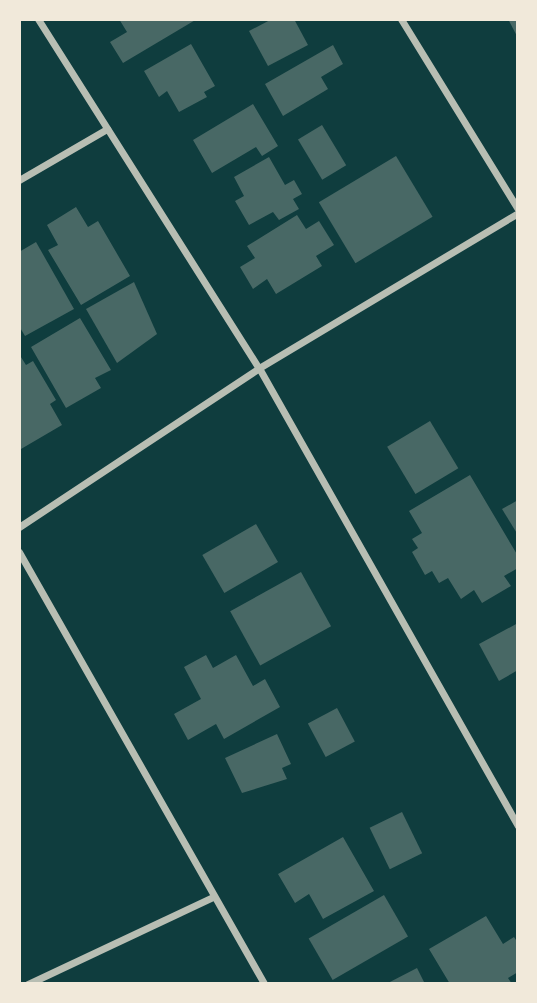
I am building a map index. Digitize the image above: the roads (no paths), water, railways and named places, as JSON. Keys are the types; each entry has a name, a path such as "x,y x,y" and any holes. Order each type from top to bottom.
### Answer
{"street":[{"path":"38,19 259,368 518,826"},
{"path":"19,527 259,368 518,211 401,19"},
{"path":"19,180 107,129"},
{"path":"19,552 264,984"},
{"path":"28,984 214,897"}]}
